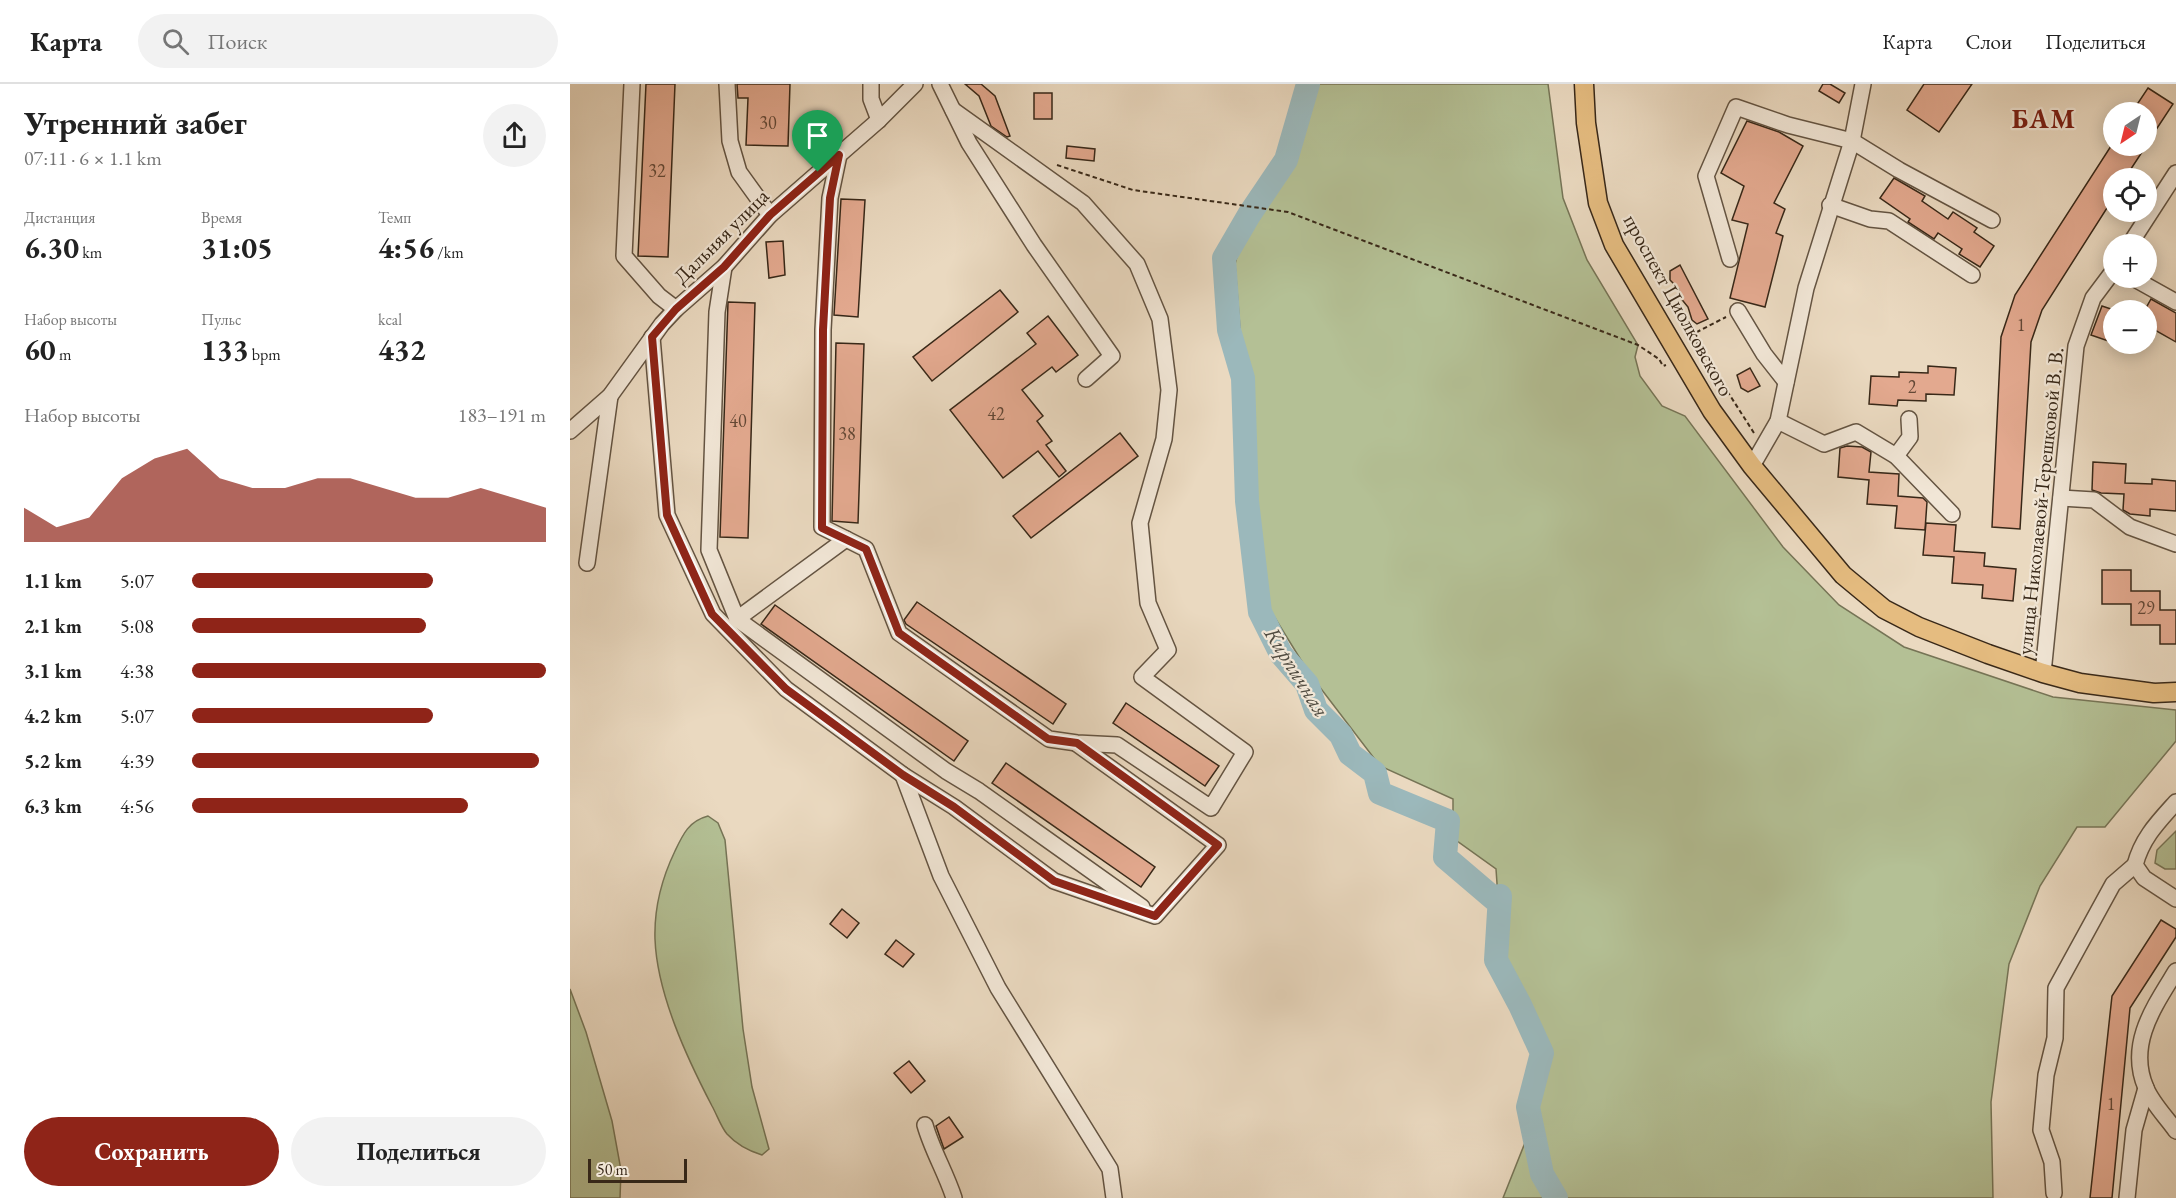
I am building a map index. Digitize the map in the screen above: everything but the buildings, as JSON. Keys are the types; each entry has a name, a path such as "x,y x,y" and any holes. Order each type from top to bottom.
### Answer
{"main road":[{"name":"проспект Циолковского","path":"1584,84 1586,123 1598,203 1614,245 1712,411 1752,466 1843,575 1884,609 1919,627 2043,673 2080,683 2154,693 2176,692"}],"street":[{"path":"632,84 624,256 658,296 676,309"},
{"path":"727,84 730,141 739,172 770,215"},
{"path":"872,84 871,99 879,120"},
{"name":"Дальняя улица","path":"570,431 610,396 652,337 676,309 724,267 770,215 879,120 915,84"},
{"path":"940,84 969,144 1028,236 1112,356 1086,379"},
{"path":"1752,466 1778,421 1806,288 1830,205 1852,141 1863,84"},
{"path":"1730,259 1706,176 1736,107 1788,125 1852,141 1899,170 1992,220"},
{"path":"839,155 830,198 823,330 822,528 866,549 899,633 1048,739 1118,745 1211,808 1245,752 1142,677 1168,650 1148,603 1140,523 1164,439 1169,390 1160,319 1137,264 1083,203 953,110"},
{"path":"2136,234 2176,173"},
{"path":"1830,205 1870,219 1889,221 1972,274"},
{"path":"724,267 717,312 709,550 737,619 946,771 1155,916"},
{"name":"улица Николаевой-Терешковой В. В.","path":"2043,673 2076,346 2093,298 2103,285"},
{"path":"2151,288 2176,302"},
{"path":"1738,311 1764,354 1786,382"},
{"path":"652,337 667,515 712,614 786,689 903,775 954,807 1054,881 1155,916"},
{"path":"588,563 610,396"},
{"path":"1896,456 1910,437 1909,419"},
{"path":"1778,421 1824,444 1856,432 1896,456 1952,514"},
{"path":"2061,498 2094,500 2130,526 2176,544"},
{"path":"737,619 846,539"},
{"path":"1077,743 1218,845 1155,916"},
{"path":"903,775 940,876 998,988 1110,1169 1114,1198"},
{"path":"2054,1193 2052,1161 2041,1130 2046,1075 2055,1038 2056,988 2113,884 2136,865 2139,849 2151,830 2176,802"},
{"path":"2136,865 2144,878 2176,899"},
{"path":"2176,971 2151,1011 2138,1049 2146,1088 2176,1131"},
{"path":"2127,1198 2134,1130 2146,1088"},
{"path":"925,1125 931,1146 948,1179 954,1198"}],"path":[{"path":"1048,163 1133,189 1288,212 1638,345"},
{"path":"1700,347 1763,447"}],"green space":[{"path":"1311,84 1548,84 1563,198 1587,260 1638,345 1635,357 1640,376 1662,406 1685,416 1783,547 1839,605 1904,647 2053,697 2176,710 2176,741 2105,827 2077,827 2040,886 2009,964 1991,1102 1993,1198 1503,1198 1532,1125 1530,1080 1545,1042 1502,956 1496,869 1453,838 1453,799 1380,766 1309,673 1270,610 1257,547 1235,264 1250,206 1294,144"},
{"path":"708,816 718,823 725,840 743,1029 752,1087 769,1149 762,1155 735,1141 721,1124 675,1025 661,982 657,960 656,916 666,872 687,829 696,821"},
{"path":"2176,831 2176,869 2165,869 2155,863 2157,850"},
{"path":"570,989 586,1032 612,1121 621,1170 620,1198 570,1198"}],"waterway":[{"name":"Кирпичная","path":"1308,84 1286,160 1249,215 1224,258 1229,330 1243,378 1247,501 1260,612 1281,654 1307,684 1316,710 1341,735 1350,754 1375,773 1380,793 1448,821 1445,857 1499,903 1500,896 1496,960 1542,1053 1528,1107 1542,1174 1556,1198"}],"district":[{"name":"БАМ","path":"2044,118"}],"route":[{"path":"839,155 830,198 823,330 822,528 866,549 899,633 1048,739 1077,743 1218,845 1155,916 1054,881 954,807 903,775 786,689 712,614 667,515 652,337 676,309 724,267 770,215 818,172 839,155"}]}
